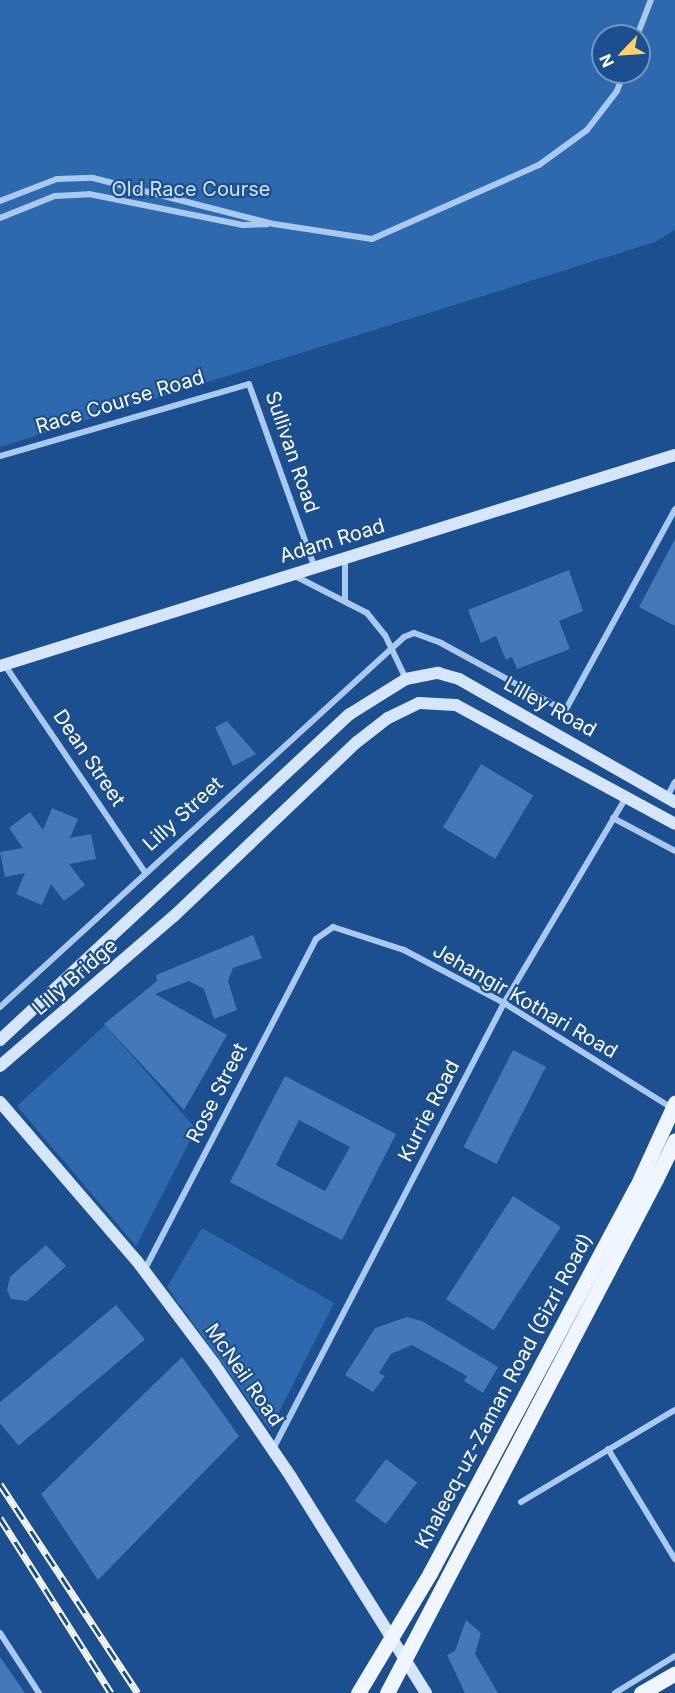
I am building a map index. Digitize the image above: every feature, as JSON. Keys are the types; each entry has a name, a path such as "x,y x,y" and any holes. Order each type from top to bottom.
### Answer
{"main road":[{"name":"Adam Road","path":"2,665 675,455"},
{"name":"Lilley Road","path":"406,679 438,673 459,679 671,800"},
{"name":"Lilly Bridge","path":"0,1040 350,714 406,679"},
{"name":"Lilley Road","path":"419,703 456,705 627,795 675,824"},
{"name":"Lilly Bridge","path":"0,1066 174,916 357,742 388,718 419,703"},
{"name":"McNeil Road","path":"0,1102 144,1271 273,1450 426,1693"},
{"name":"Khaleeq-uz-Zaman Road (Gizri Road)","path":"358,1693 430,1573 636,1188 674,1105"},
{"name":"Khaleeq-uz-Zaman Road (Gizri Road)","path":"387,1693 675,1140"},
{"path":"641,1693 675,1672"}],"street":[{"path":"642,24 651,0"},
{"path":"0,201 57,179 93,178 274,224 372,239 539,165 587,129 617,91 620,84"},
{"path":"0,218 55,196 89,194 243,225 274,224"},
{"name":"Race Course Road","path":"0,456 249,384"},
{"name":"Sullivan Road","path":"249,384 314,566"},
{"name":"Lilly Street","path":"0,1007 390,647 414,633 425,636 566,711 675,509"},
{"path":"345,557 345,598"},
{"path":"290,574 345,598 378,625 406,679"},
{"name":"Dean Street","path":"2,665 145,872"},
{"path":"671,800 675,782"},
{"name":"Kurrie Road","path":"273,1450 504,1003 627,795"},
{"path":"613,818 675,851"},
{"name":"Jehangir Kothari Road","path":"322,932 333,927 367,936 504,1003 674,1105"},
{"name":"Rose Street","path":"144,1271 322,932"},
{"path":"522,1502 675,1410"},
{"path":"608,1449 675,1559"},
{"path":"0,1633 39,1693"},
{"path":"615,1693 675,1656"}],"green space":[{"name":"Old Race Course","path":"0,0 675,0 675,230 655,242 0,447"},
{"path":"105,1025 196,1129 136,1246 17,1106"},
{"path":"202,1228 334,1303 270,1430 167,1287"}],"building":[{"path":"675,539 675,626 639,607"},
{"path":"569,570 583,611 559,621 570,649 517,669 512,657 506,660 496,636 481,643 468,610"},
{"path":"227,721 256,754 233,766 215,727"},
{"path":"481,764 533,795 495,859 443,827"},
{"path":"52,808 78,819 70,838 91,834 96,859 69,864 85,885 64,901 51,884 42,905 16,894 25,873 5,877 0,852 23,848 9,828 30,812 43,830"},
{"path":"253,935 262,958 233,968 228,981 237,1010 214,1019 204,989 189,981 155,994 227,1035 184,1110 104,1024 157,981 156,975"},
{"path":"513,1050 546,1067 496,1164 464,1147"},
{"path":"285,1076 396,1134 342,1240 230,1182","holes":["299,1120 350,1147 325,1191 276,1165"]},
{"path":"513,1196 561,1227 494,1330 446,1299"},
{"path":"46,1245 66,1266 27,1301 11,1299 7,1290 10,1277"},
{"path":"116,1305 145,1339 19,1446 0,1423 0,1402"},
{"path":"407,1317 422,1321 498,1367 483,1393 464,1381 467,1376 412,1345 391,1354 379,1373 385,1376 373,1392 345,1375 375,1328"},
{"path":"182,1357 239,1436 98,1580 41,1494"},
{"path":"386,1459 417,1482 386,1524 355,1501"},
{"path":"466,1620 481,1633 475,1654 498,1693 465,1693 447,1655 455,1651"},
{"path":"0,1657 25,1693 0,1693"}],"railway":[{"path":"0,1484 138,1693"},
{"path":"0,1518 111,1693"}]}
